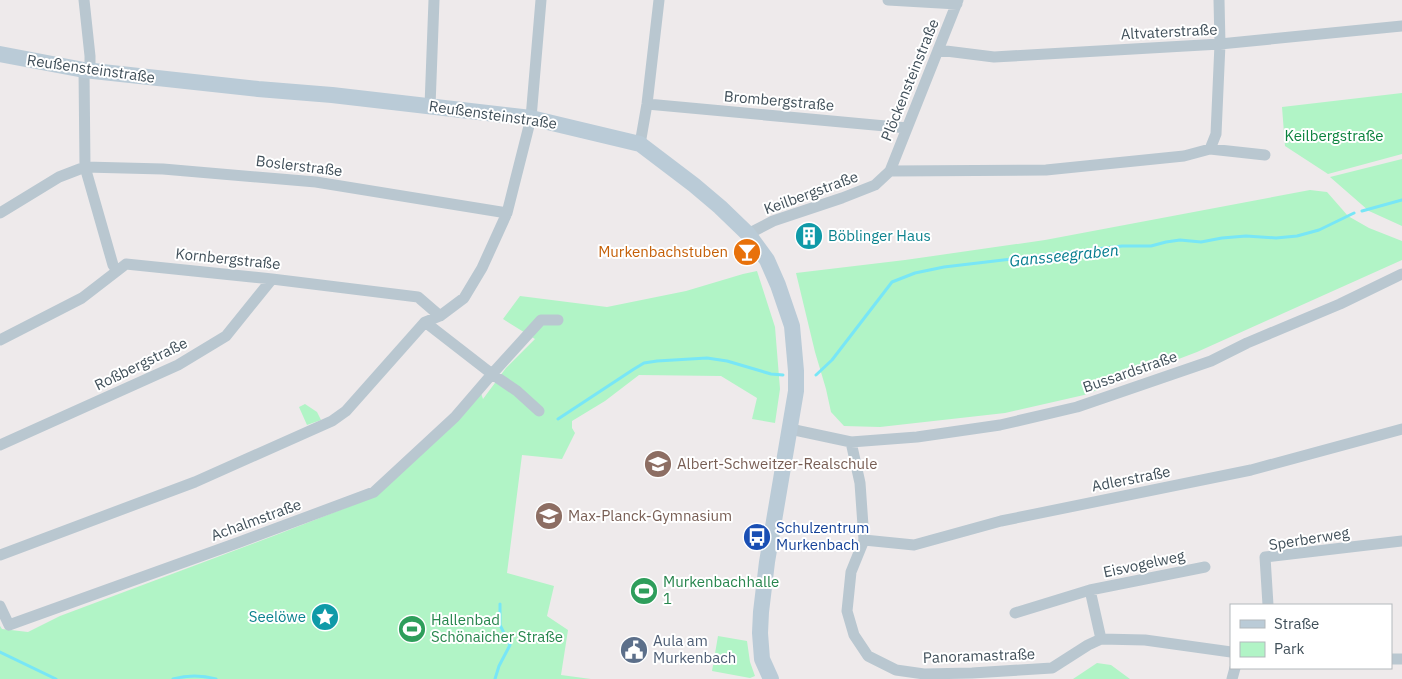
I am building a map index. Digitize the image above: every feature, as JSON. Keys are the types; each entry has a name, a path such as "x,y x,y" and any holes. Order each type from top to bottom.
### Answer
{"street":[{"path":"0,340 82,298 117,271 85,167 87,71 90,56 84,0"},
{"path":"430,106 434,0"},
{"path":"0,555 195,482 332,422 346,411 425,322 440,316 464,298 482,268 508,213 531,118 542,0"},
{"path":"640,144 647,104 659,0"},
{"path":"888,0 958,2"},
{"path":"1210,149 1216,134 1220,44 1219,0"},
{"name":"Plöckensteinstraße","path":"890,171 958,2"},
{"name":"Altvaterstraße","path":"938,50 994,57 1220,44 1402,26"},
{"name":"Reußensteinstraße","path":"0,54 87,71 531,118 640,144 713,201 748,234 767,260 778,284 792,326 796,392 773,524 761,612 762,659 771,679"},
{"name":"Brombergstraße","path":"647,104 907,128"},
{"path":"890,171 1046,170 1184,156 1210,149 1265,155"},
{"path":"0,213 59,177 85,167"},
{"name":"Boslerstraße","path":"85,167 163,169 316,182 508,213"},
{"name":"Keilbergstraße","path":"748,234 773,221 875,186 890,171"},
{"name":"Kornbergstraße","path":"117,271 126,264 418,297 440,316"},
{"name":"Bussardstraße","path":"852,442 917,437 1000,425 1078,406 1211,361 1247,343 1340,304 1402,274"},
{"name":"Roßbergstraße","path":"0,445 178,366 226,336 272,279"},
{"name":"Achalmstraße","path":"0,606 9,624 374,492 455,417 541,320 558,320"},
{"path":"425,322 492,374 518,391 539,411"},
{"path":"790,429 852,442"},
{"name":"Adlerstraße","path":"864,540 914,545 1001,521 1251,470 1402,429"},
{"name":"Panoramastraße","path":"852,442 860,483 864,540 851,572 847,611 854,635 868,656 896,670 924,674 1052,668 1101,639 1145,640 1230,652"},
{"name":"Sperberweg","path":"1268,604 1265,558 1402,541"},
{"name":"Eisvogelweg","path":"1015,612 1090,590 1205,567"},
{"name":"Eisvogelweg","path":"1090,590 1101,639"},
{"name":"Panoramastraße","path":"1052,668 1058,679"}],"green space":[{"name":"Keilbergstraße","path":"1402,93 1402,154 1328,174 1285,146 1282,107"},
{"path":"1402,159 1402,226 1369,211 1330,177"},
{"path":"1310,190 1327,192 1348,216 1369,228 1402,241 1402,260 1197,352 1084,395 1005,413 880,427 844,426 831,412 796,273 1045,240"},
{"path":"757,271 775,327 780,389 775,423 752,419 757,398 721,376 639,375 605,401 572,421 572,428 575,433 562,459 522,455 507,573 554,586 547,616 568,630 561,675 591,679 0,679 0,626 2,629 28,632 60,616 376,496 481,393 483,399 506,368 535,339 503,319 520,296 607,307 686,291"},
{"path":"305,404 317,412 321,420 307,425 299,407"},
{"path":"718,636 747,641 750,662 755,676 750,678 712,671"},
{"path":"1097,663 1111,665 1130,679 1073,679"}],"water":[{"path":"321,609 330,610 329,622 325,625 325,631 319,630 315,625 316,613"}],"waterway":[{"name":"Gansseegraben","path":"1362,211 1402,200"},
{"name":"Gansseegraben","path":"816,375 832,360 892,282 915,273 944,267 1122,246 1151,246 1180,240 1201,242 1246,236 1276,238 1297,236 1319,230 1354,213"},
{"name":"Gansseegraben","path":"558,419 644,363 707,358 727,361 771,374 783,375"},
{"name":"Gansseegraben","path":"495,679 499,666 510,645 500,625 500,604"},
{"path":"0,652 56,679"},
{"path":"173,679 194,676 216,679"}],"place":[{"name":"Böblinger Haus","path":"809,236"},
{"name":"Murkenbachstuben","path":"747,252"},
{"name":"Albert-Schweitzer-Realschule","path":"658,464"},
{"name":"Max-Planck-Gymnasium","path":"549,516"},
{"name":"Schulzentrum Murkenbach","path":"757,537"},
{"name":"Murkenbachhalle 1","path":"644,591"},
{"name":"Seelöwe","path":"325,617"},
{"name":"Hallenbad Schönaicher Straße","path":"412,629"},
{"name":"Aula am Murkenbach","path":"634,650"}]}
